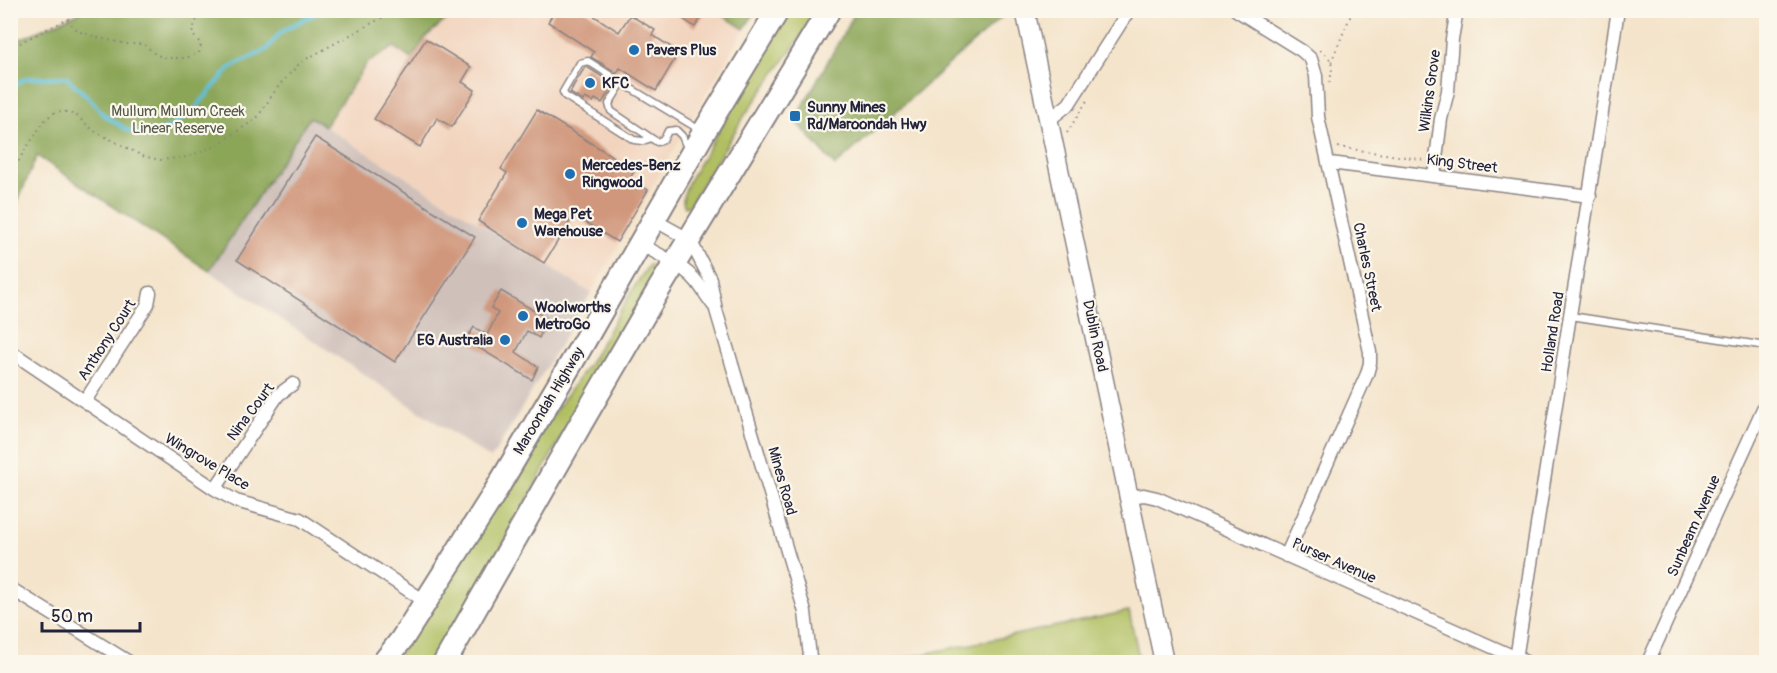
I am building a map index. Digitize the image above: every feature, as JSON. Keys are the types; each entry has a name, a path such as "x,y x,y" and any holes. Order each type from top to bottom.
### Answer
{"highway":[{"name":"Maroondah Highway","path":"384,663 402,639 492,497 704,132 778,10"},
{"path":"445,663 674,264 829,10"}],"main road":[{"name":"Dublin Road","path":"1025,10 1164,663"}],"street":[{"path":"1048,120 1070,104 1128,10"},
{"name":"Charles Street","path":"1236,10 1302,51 1311,60 1316,76 1318,117 1370,363 1286,556"},
{"name":"Wilkins Grove","path":"1434,175 1441,119 1448,91 1457,10"},
{"name":"Holland Road","path":"1521,661 1618,10"},
{"name":"King Street","path":"1329,163 1590,196"},
{"path":"654,220 690,240"},
{"name":"Mines Road","path":"690,240 710,279 716,310 805,612 809,663"},
{"name":"Mines Road","path":"640,244 674,264 696,281 716,310"},
{"name":"Anthony Court","path":"85,401 148,304 150,293"},
{"name":"Wingrove Place","path":"10,351 215,489 236,501 300,519 426,602"},
{"name":"Nina Court","path":"215,489 278,395 293,384"},
{"name":"Sunbeam Avenue","path":"1648,663 1767,402"},
{"name":"Purser Avenue","path":"1129,497 1144,495 1157,498 1521,661"},
{"path":"10,588 129,663"}],"lane":[{"path":"651,138 643,141 634,140 565,96 563,92 580,63 588,61 704,132"},
{"path":"622,83 609,104 611,111 657,142 663,139 668,131 676,130 682,135 691,156"},
{"path":"1571,316 1767,346"}],"path":[{"path":"10,50 25,40 87,10"},
{"path":"67,20 78,31 99,38 126,44 144,44 156,55 186,58 199,53 201,44 192,34 195,23 203,10"},
{"path":"10,177 23,153 53,112 64,111 77,116 94,131 143,156 160,160 186,157 214,147 257,118 279,85 301,62 396,10"},
{"path":"955,10 998,15"},
{"path":"1331,62 1353,10"},
{"path":"1314,46 1329,57 1331,62 1332,72 1328,90"},
{"path":"1337,147 1483,169"}],"shaded area":[{"path":"456,11 716,11 744,29 591,293 325,126 367,63 394,46 411,59 425,38"},
{"path":"310,117 591,293 491,459 209,271"}],"green space":[{"path":"1003,10 1004,15 835,166 795,120 856,11"},
{"name":"Mullum Mullum Creek Linear Reserve","path":"83,11 456,11 425,38 411,59 394,47 367,63 325,126 310,117 209,271 37,156 11,217 11,43"},
{"path":"716,11 756,11 744,29"},
{"path":"790,11 819,11 745,115 689,206 685,207 683,197 690,179"},
{"path":"649,265 656,265 659,268 587,389 502,546 440,652 433,662 394,662 546,424 590,362"},
{"path":"1129,611 1140,662 885,662"}],"building":[{"name":"Pavers Plus","path":"555,10 585,10 619,32 630,15 655,30 652,35 679,52 656,91 620,68 617,73 591,57 594,52 548,22"},
{"path":"670,10 707,10 695,27"},
{"path":"426,39 471,67 462,82 475,90 452,127 437,118 420,147 374,119"},
{"name":"KFC","path":"585,67 612,83 602,103 595,99 593,102 585,98 583,101 570,93"},
{"name":"Mercedes-Benz Ringwood","path":"537,110 635,170 630,178 648,190 617,242 574,215 544,263 478,221 507,173 501,169"},
{"path":"315,137 475,237 395,362 237,260"},
{"path":"501,291 548,319 539,338 527,331 516,352 538,367 532,380 466,340 474,327 487,335 498,313 491,308"}],"waterway":[{"path":"10,87 27,78 66,77 104,115 127,130 153,135 192,112 230,68 266,50 281,32 324,10"}],"place":[{"name":"Pavers Plus","path":"634,50"},
{"name":"KFC","path":"590,83"},
{"name":"Sunny Mines Rd/Maroondah Hwy","path":"795,116"},
{"name":"Mercedes-Benz Ringwood","path":"570,174"},
{"name":"Mega Pet Warehouse","path":"522,223"},
{"name":"Woolworths MetroGo","path":"523,316"},
{"name":"EG Australia","path":"505,340"}]}
